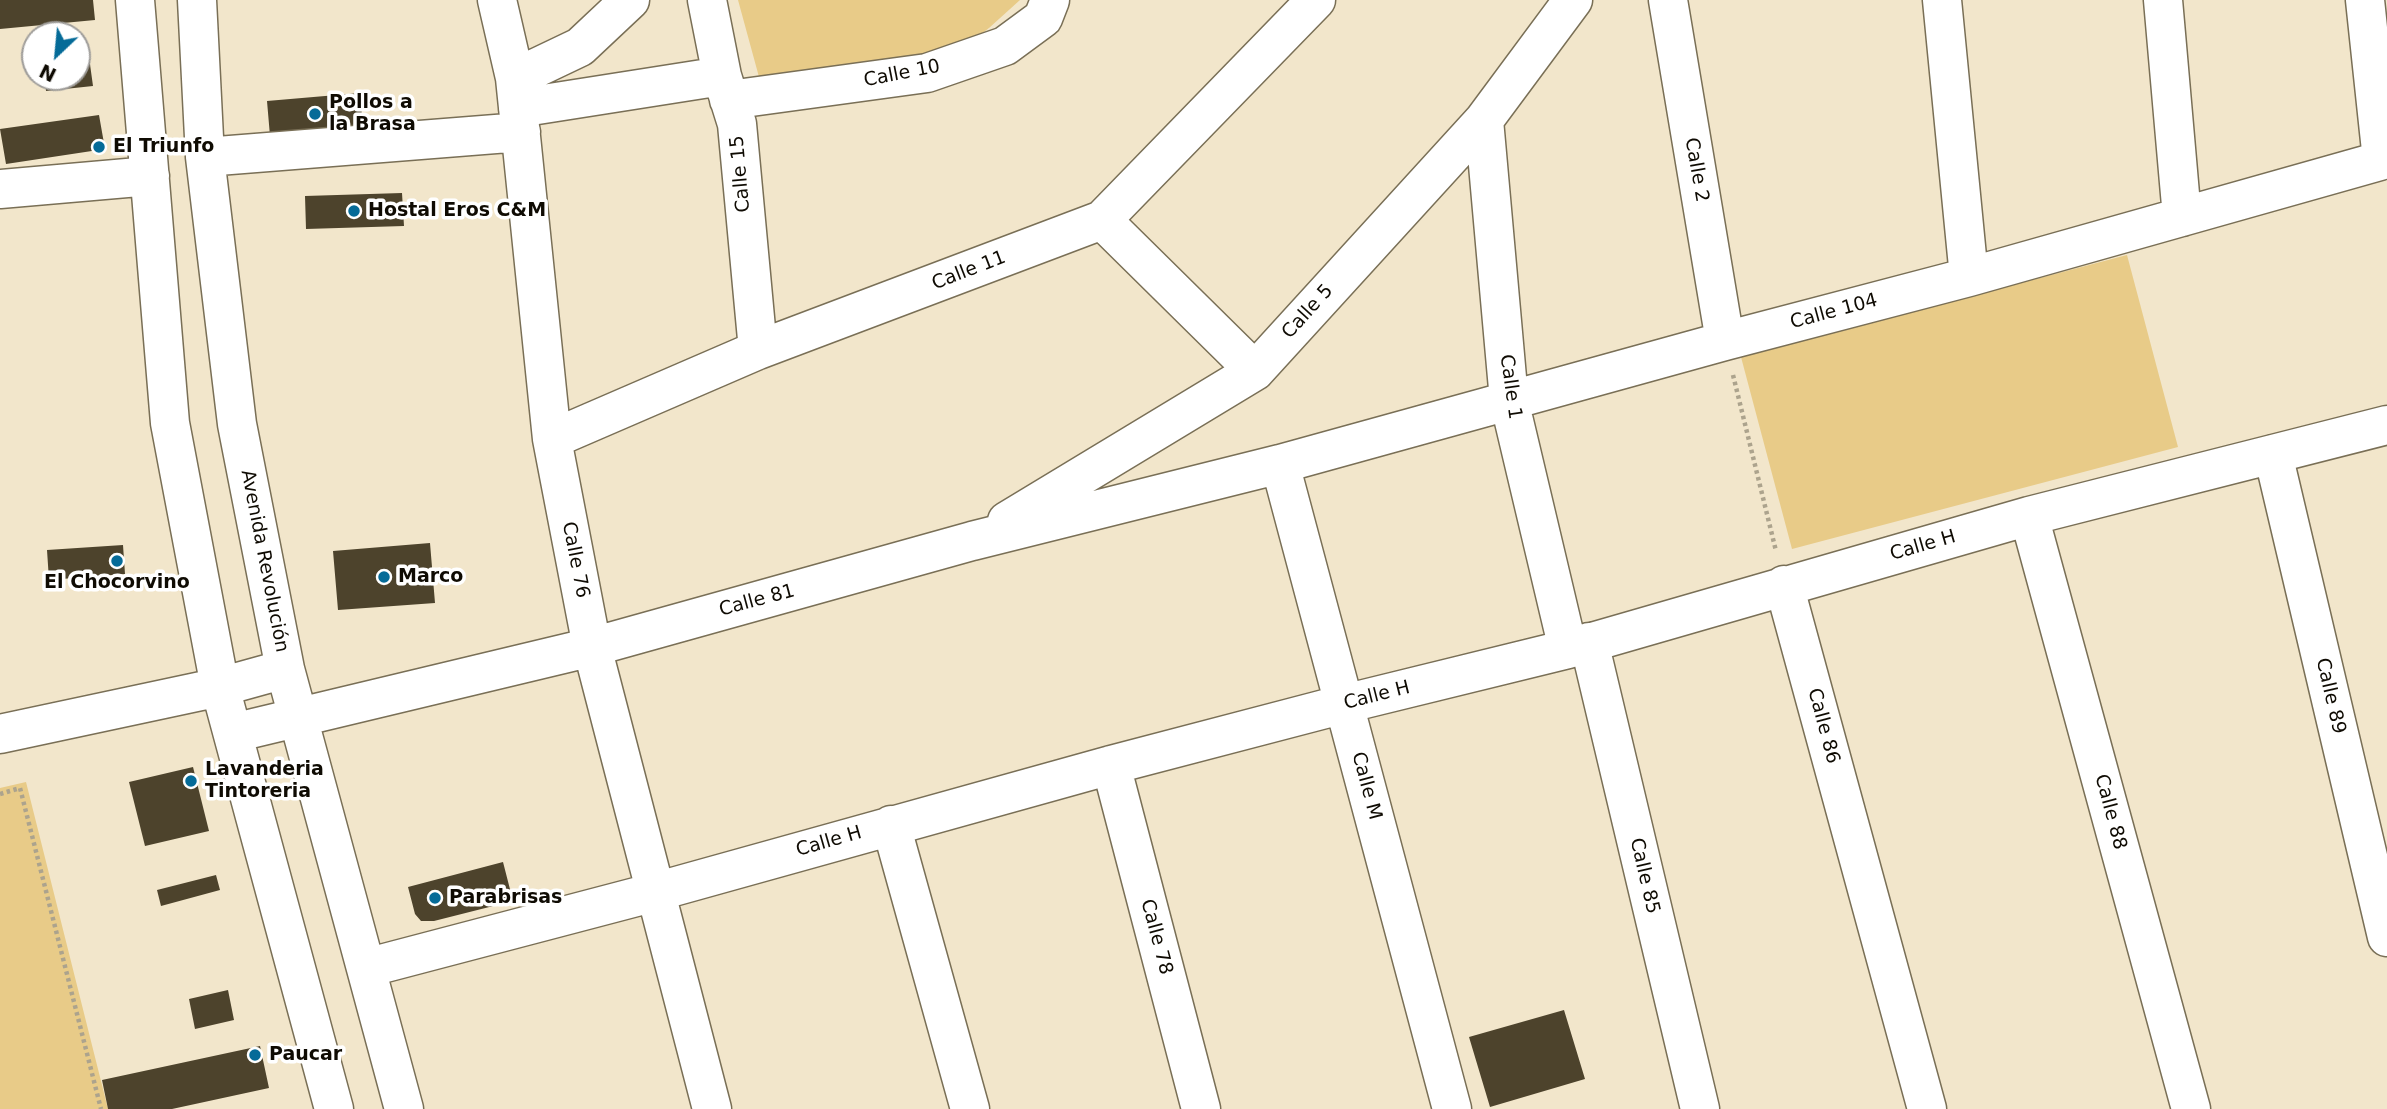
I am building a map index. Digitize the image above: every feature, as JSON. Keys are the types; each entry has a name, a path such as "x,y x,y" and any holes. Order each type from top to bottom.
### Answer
{"street":[{"path":"135,0 170,423 220,687 334,1109"},
{"name":"Avenida Revolución","path":"197,0 205,157 236,424 285,669 404,1109"},
{"name":"Calle 76","path":"497,0 518,106 552,439 592,647 712,1109"},
{"path":"518,106 630,0"},
{"name":"Calle 15","path":"707,0 726,88 737,124 758,350"},
{"name":"Calle 10","path":"205,157 518,106 927,73 1005,46 1043,18 1050,0"},
{"name":"Calle 11","path":"552,439 758,350 1102,220 1316,0"},
{"name":"Calle 5","path":"972,541 1255,371 1485,120 1573,0"},
{"name":"Calle 2","path":"1668,0 1725,341"},
{"path":"1942,0 1969,277"},
{"path":"2163,0 2182,217"},
{"path":"2364,0 2385,160"},
{"name":"Calle 1","path":"1485,120 1509,400 1578,646"},
{"name":"Calle 104","path":"1280,464 1725,341 1969,277 2385,160"},
{"path":"0,189 150,176"},
{"path":"1102,220 1255,371"},
{"name":"Calle H","path":"366,968 655,892 1111,765 1578,646 2029,516 2387,425"},
{"name":"Calle 89","path":"2273,454 2387,937"},
{"name":"Calle 81","path":"233,733 592,647 972,541 1280,464"},
{"name":"Calle M","path":"1280,464 1452,1109"},
{"name":"Calle 88","path":"2029,516 2191,1109"},
{"name":"Calle 86","path":"1784,585 1927,1109"},
{"name":"Calle 85","path":"1578,646 1700,1109"},
{"path":"0,734 220,687 285,669"},
{"name":"Calle 78","path":"1111,765 1201,1109"},
{"path":"891,825 970,1109"}],"path":[{"path":"1725,341 1784,585"},
{"path":"0,794 20,788 101,1109"}],"shaded area":[{"path":"738,0 1020,0 958,52 765,99"},
{"path":"2127,255 2178,447 1792,549 1741,357"},
{"path":"26,782 108,1109 0,1109 0,788"}],"building":[{"path":"0,0 93,0 95,20 21,21 21,27 0,29"},
{"name":"Pollos a la Brasa","path":"360,93 363,128 270,136 267,101"},
{"path":"99,115 105,149 6,164 0,129"},
{"name":"Hostal Eros C&M","path":"402,193 404,226 306,229 305,196"},
{"name":"Marco","path":"430,543 435,603 338,610 333,551"},
{"path":"123,545 125,574 49,580 47,550"},
{"path":"193,767 209,831 145,846 129,782"},
{"path":"503,862 513,901 434,921 421,921 415,914 408,887"},
{"path":"216,875 220,890 161,906 157,890"},
{"path":"228,990 234,1020 195,1029 189,999"},
{"path":"1564,1010 1585,1079 1490,1107 1469,1037"},
{"path":"260,1046 269,1088 172,1109 108,1109 102,1080"}],"place":[{"name":"Pollos a la Brasa","path":"315,114"},
{"name":"El Triunfo","path":"99,147"},
{"name":"Hostal Eros C&M","path":"354,211"},
{"name":"El Chocorvino","path":"117,561"},
{"name":"Marco","path":"384,577"},
{"name":"Lavanderia Tintoreria","path":"191,781"},
{"name":"Parabrisas","path":"435,898"},
{"name":"Paucar","path":"255,1055"}]}
